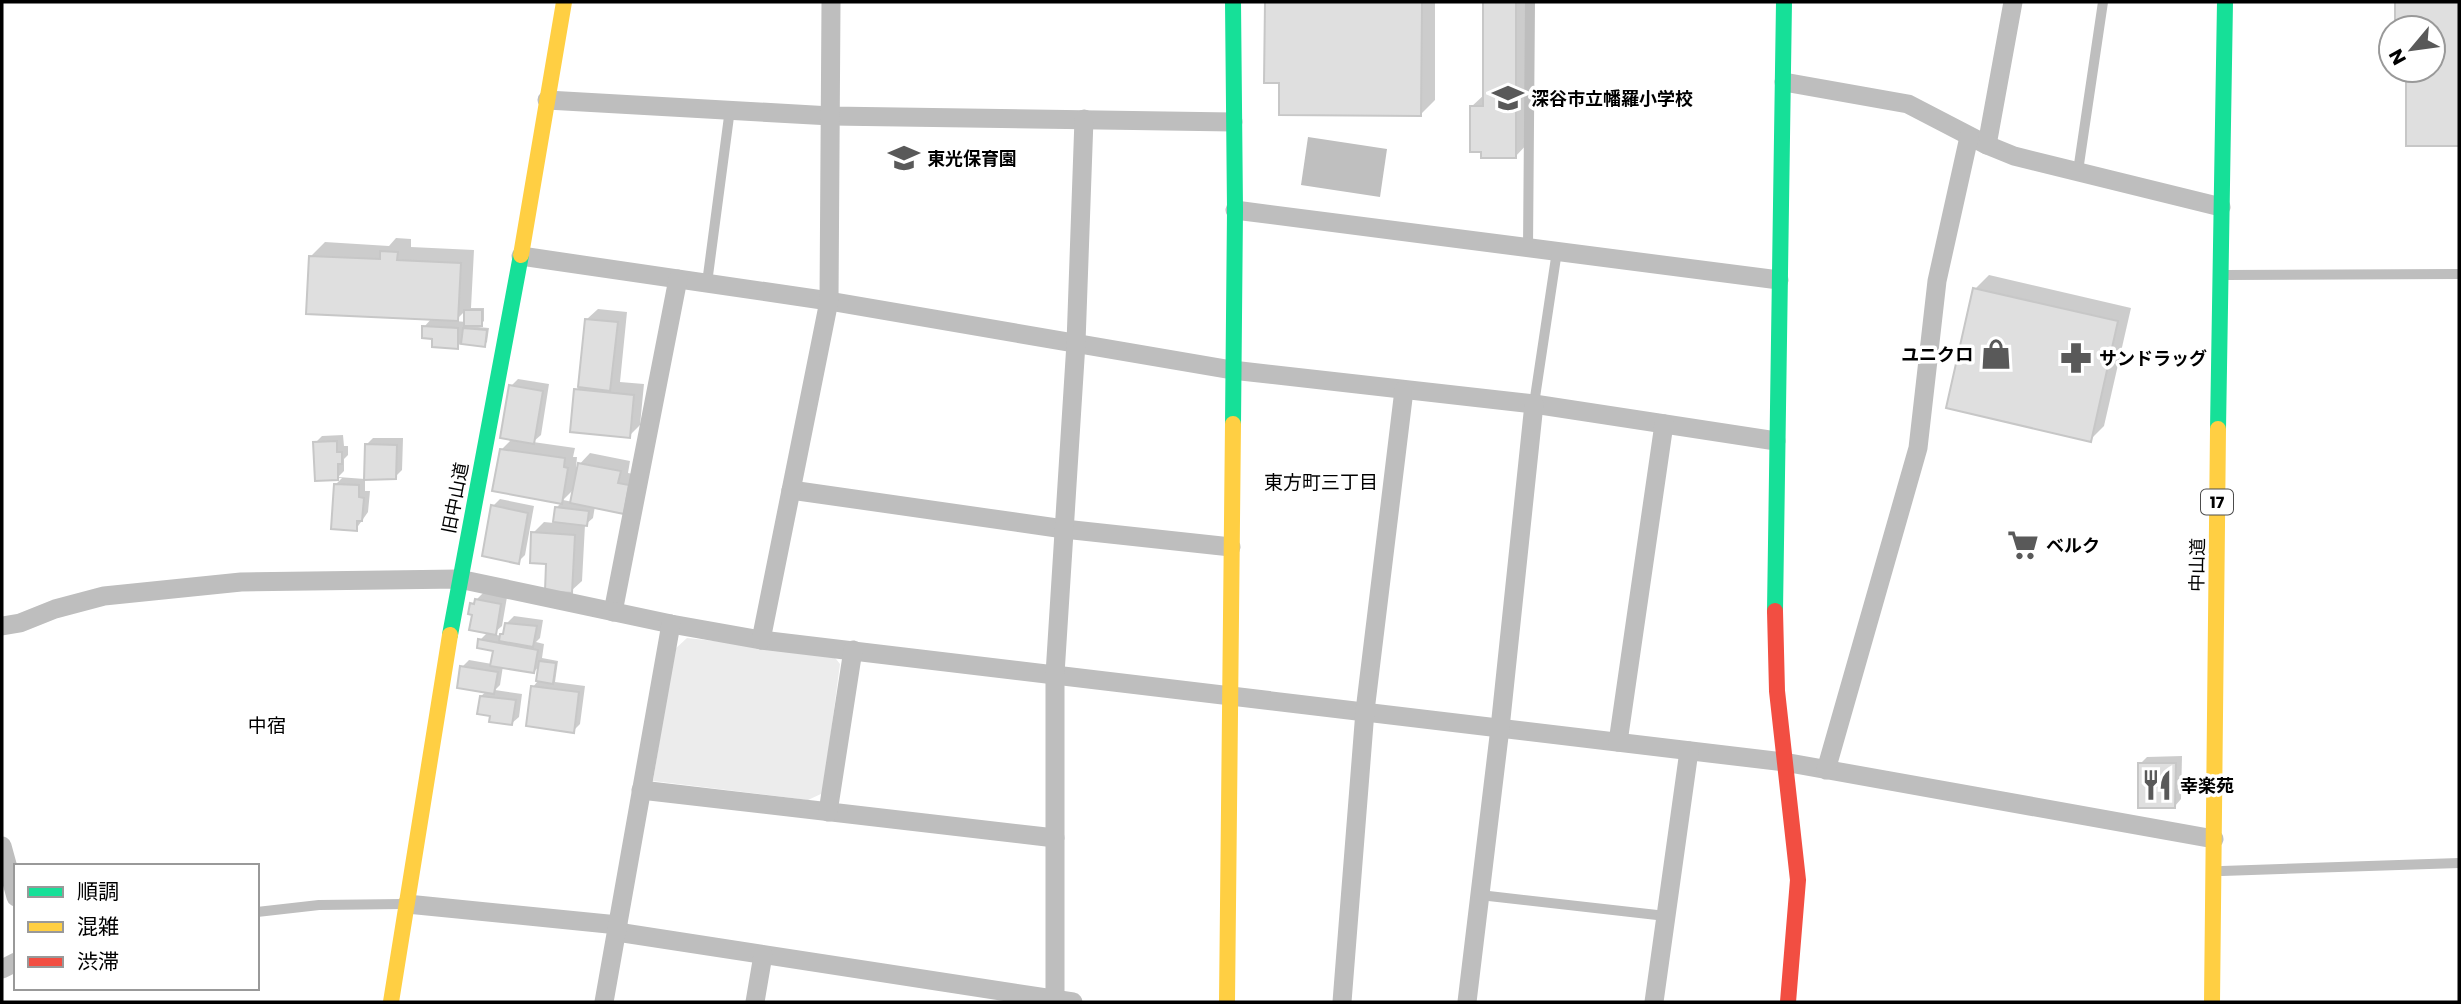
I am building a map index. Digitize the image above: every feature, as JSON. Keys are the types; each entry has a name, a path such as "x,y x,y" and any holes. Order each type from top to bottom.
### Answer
{"main road":[{"name":"旧中山道","path":"391,1002 460,579 521,256 564,2"},
{"path":"1227,1002 1235,210 1234,2"},
{"path":"1784,2 1775,632 1777,691 1798,880 1788,1002"},
{"name":"中山道","path":"2212,1002 2219,275 2225,2"}],"street":[{"path":"761,640 829,301 831,2"},
{"path":"1826,770 1918,448 1937,281 1978,141 2013,2"},
{"path":"1784,82 1908,104 1978,141 2014,156 2221,207"},
{"path":"547,100 831,116 1233,122"},
{"path":"407,904 618,929 763,955 1064,1001 1055,838 1055,674 1076,343 1084,119"},
{"path":"1235,210 1779,280"},
{"path":"521,256 829,301 1232,370 1534,404 1776,441"},
{"path":"613,611 678,279"},
{"path":"1342,1002 1365,711 1404,390"},
{"path":"1467,1002 1500,728 1534,404"},
{"path":"1618,742 1664,424"},
{"path":"791,490 1064,529 1231,547"},
{"path":"2,625 104,596 241,582 460,579 671,624 761,640 1784,762 2214,839"},
{"path":"604,1002 671,624"},
{"path":"828,812 853,650"},
{"path":"1654,1002 1689,751"},
{"path":"641,790 1055,838"},
{"path":"2,846 14,890"},
{"path":"755,1002 763,955"}],"lane":[{"path":"1528,247 1530,2"},
{"path":"2078,171 2103,2"},
{"path":"707,284 730,109"},
{"path":"1534,404 1557,250"},
{"path":"2219,275 2459,274"},
{"path":"2215,871 2459,863"},
{"path":"1480,895 1666,916"},
{"path":"259,912 319,905 407,904"}],"shaded area":[{"path":"1308,137 1387,149 1380,197 1301,185"},
{"path":"687,638 832,654 840,664 823,793 808,800 653,781 674,650"}],"building":[{"path":"1265,2 1422,2 1421,116 1279,115 1279,83 1264,83"},
{"path":"1483,2 1516,2 1516,158 1481,158 1481,152 1470,152 1470,106 1483,106"},
{"path":"2395,2 2459,2 2459,146 2406,146 2406,84 2447,84 2447,14 2395,14"},
{"path":"380,251 398,252 397,260 461,263 458,321 306,314 309,256 380,259"},
{"path":"1973,288 2118,321 2091,442 1946,408"},
{"path":"464,310 482,310 482,326 464,326"},
{"path":"585,319 618,322 610,391 578,387"},
{"path":"422,326 458,328 458,349 432,347 432,339 422,338"},
{"path":"463,328 487,330 485,347 461,344"},
{"path":"509,385 543,391 534,444 500,438"},
{"path":"574,389 634,395 630,438 570,432"},
{"path":"337,441 337,452 342,452 342,464 338,464 338,480 315,481 313,442"},
{"path":"365,444 397,445 396,479 364,480"},
{"path":"500,449 565,458 564,467 568,468 562,504 492,491"},
{"path":"578,463 621,471 618,483 629,485 624,514 570,503"},
{"path":"334,484 359,485 359,497 364,498 362,521 357,521 357,531 331,529"},
{"path":"491,505 528,513 519,564 482,556"},
{"path":"555,507 589,511 587,526 553,522"},
{"path":"531,532 575,535 572,593 545,591 546,564 530,563"},
{"path":"475,599 501,604 496,635 469,630 472,615 468,614 470,603 474,604"},
{"path":"505,623 537,626 533,647 499,641"},
{"path":"478,639 538,650 534,673 490,666 493,651 477,648"},
{"path":"539,661 556,663 553,684 536,681"},
{"path":"460,666 498,672 494,694 457,688"},
{"path":"531,686 579,692 574,733 526,726"},
{"path":"480,696 516,700 512,725 489,722 490,716 477,714"},
{"name":"幸楽苑","path":"2138,763 2176,763 2175,808 2138,808"}],"traffic: fast":[{"path":"1233,2 1233,424"},
{"path":"1775,611 1784,2"},
{"path":"2218,429 2225,2"},
{"path":"450,635 521,255"}],"traffic: slow":[{"path":"521,255 564,2"},
{"path":"1227,1002 1233,424"},
{"path":"2212,1002 2218,429"},
{"path":"391,1002 450,635"}],"traffic: jam":[{"path":"1775,611 1777,691 1798,880 1788,1002"}],"place":[{"name":"深谷市立幡羅小学校","path":"1508,98"},
{"name":"東光保育園","path":"904,158"},
{"name":"ユニクロ","path":"1996,354"},
{"name":"サンドラッグ","path":"2076,358"},
{"name":"ベルク","path":"2023,545"},
{"name":"幸楽苑","path":"2157,785"}],"district":[{"name":"東方町三丁目","path":"1321,482"},
{"name":"中宿","path":"267,725"}]}
